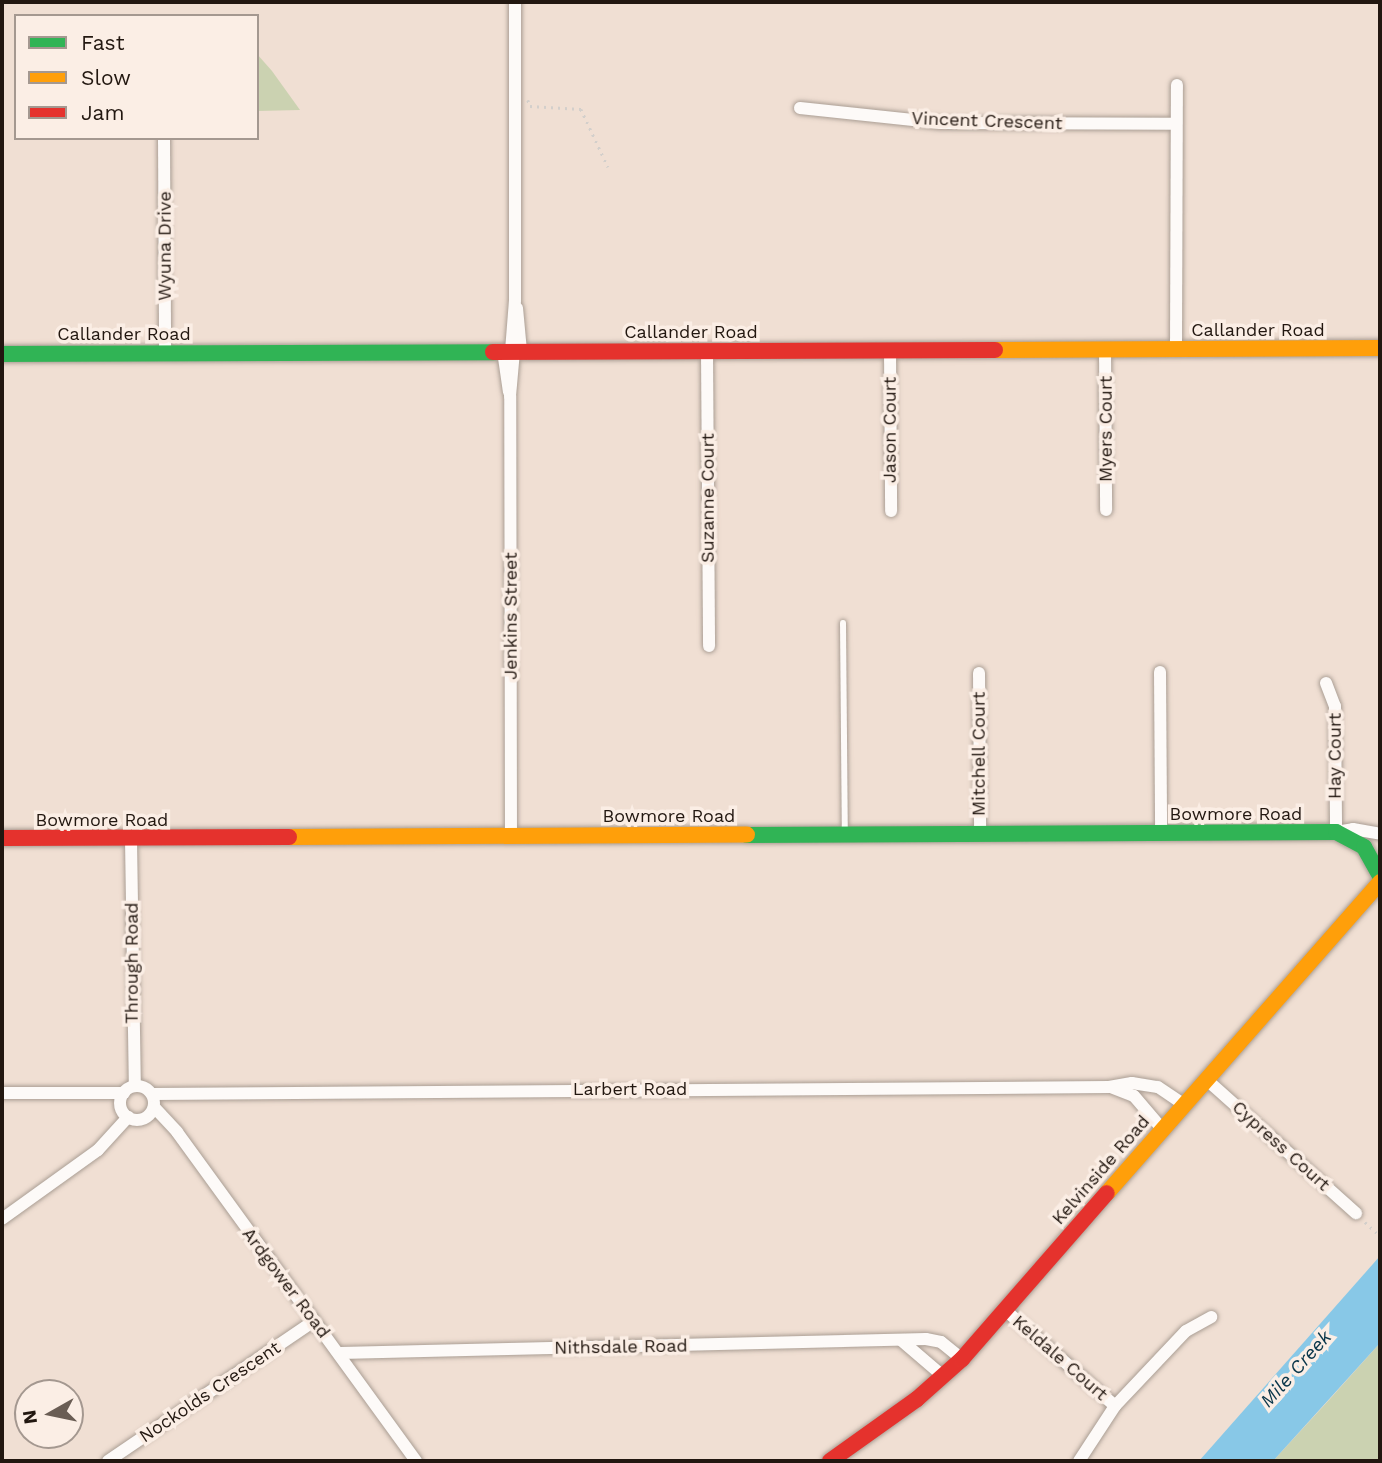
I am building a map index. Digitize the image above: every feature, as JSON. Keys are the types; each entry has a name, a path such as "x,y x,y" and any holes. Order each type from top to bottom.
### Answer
{"street":[{"name":"Jenkins Street","path":"511,836 510,396 515,300 515,2"},
{"path":"1177,85 1177,349"},
{"name":"Vincent Crescent","path":"800,108 941,123 1176,124"},
{"name":"Wyuna Drive","path":"164,140 165,353"},
{"name":"Callander Road","path":"2,354 1380,348"},
{"name":"Jason Court","path":"890,349 891,511"},
{"name":"Myers Court","path":"1105,349 1107,510"},
{"name":"Suzanne Court","path":"707,351 709,646"},
{"path":"1160,672 1161,834"},
{"name":"Mitchell Court","path":"979,673 980,834"},
{"name":"Hay Court","path":"1326,683 1335,706 1336,832"},
{"name":"Bowmore Road","path":"2,838 131,840 1161,834 1336,832 1353,829 1380,834"},
{"path":"1336,832 1364,847 1380,876"},
{"name":"Through Road","path":"128,1117 121,1108 129,1090 131,840"},
{"name":"Kelvinside Road","path":"830,1461 944,1377 962,1359 1380,882"},
{"name":"Cypress Court","path":"1207,1080 1356,1213"},
{"name":"Larbert Road","path":"153,1100 1151,1085 1185,1104"},
{"name":"Larbert Road","path":"1109,1087 1134,1096 1163,1130"},
{"path":"2,1093 129,1090 153,1100 144,1119 128,1117 97,1150 2,1220"},
{"name":"Ardgower Road","path":"153,1100 311,1323 340,1353 416,1461"},
{"name":"Keldale Court","path":"1004,1309 1115,1406"},
{"name":"Keldale Court","path":"1079,1461 1115,1406 1186,1331 1211,1317"},
{"name":"Nockolds Crescent","path":"108,1461 311,1323"},
{"name":"Nithsdale Road","path":"340,1353 934,1339 962,1359"},
{"path":"902,1341 944,1377"}],"lane":[{"path":"843,623 845,835"}],"path":[{"path":"514,100 530,100 530,106 582,109 608,167"},
{"path":"1356,1213 1380,1236"}],"green space":[{"path":"259,56 272,71 300,110 259,111"},
{"path":"1380,1343 1380,1461 1273,1461 1329,1400"}],"water":[{"name":"Mile Creek","path":"1380,1256 1380,1343 1273,1461 1199,1461"}],"traffic: fast":[{"path":"2,354 493,352"},
{"path":"747,835 1336,832 1364,847 1380,876"}],"traffic: slow":[{"path":"995,350 1380,348"},
{"path":"289,837 747,835"},
{"path":"1107,1193 1380,882"}],"traffic: jam":[{"path":"493,352 995,350"},
{"path":"2,838 289,837"},
{"path":"830,1461 917,1399 962,1359 1107,1193"}]}
